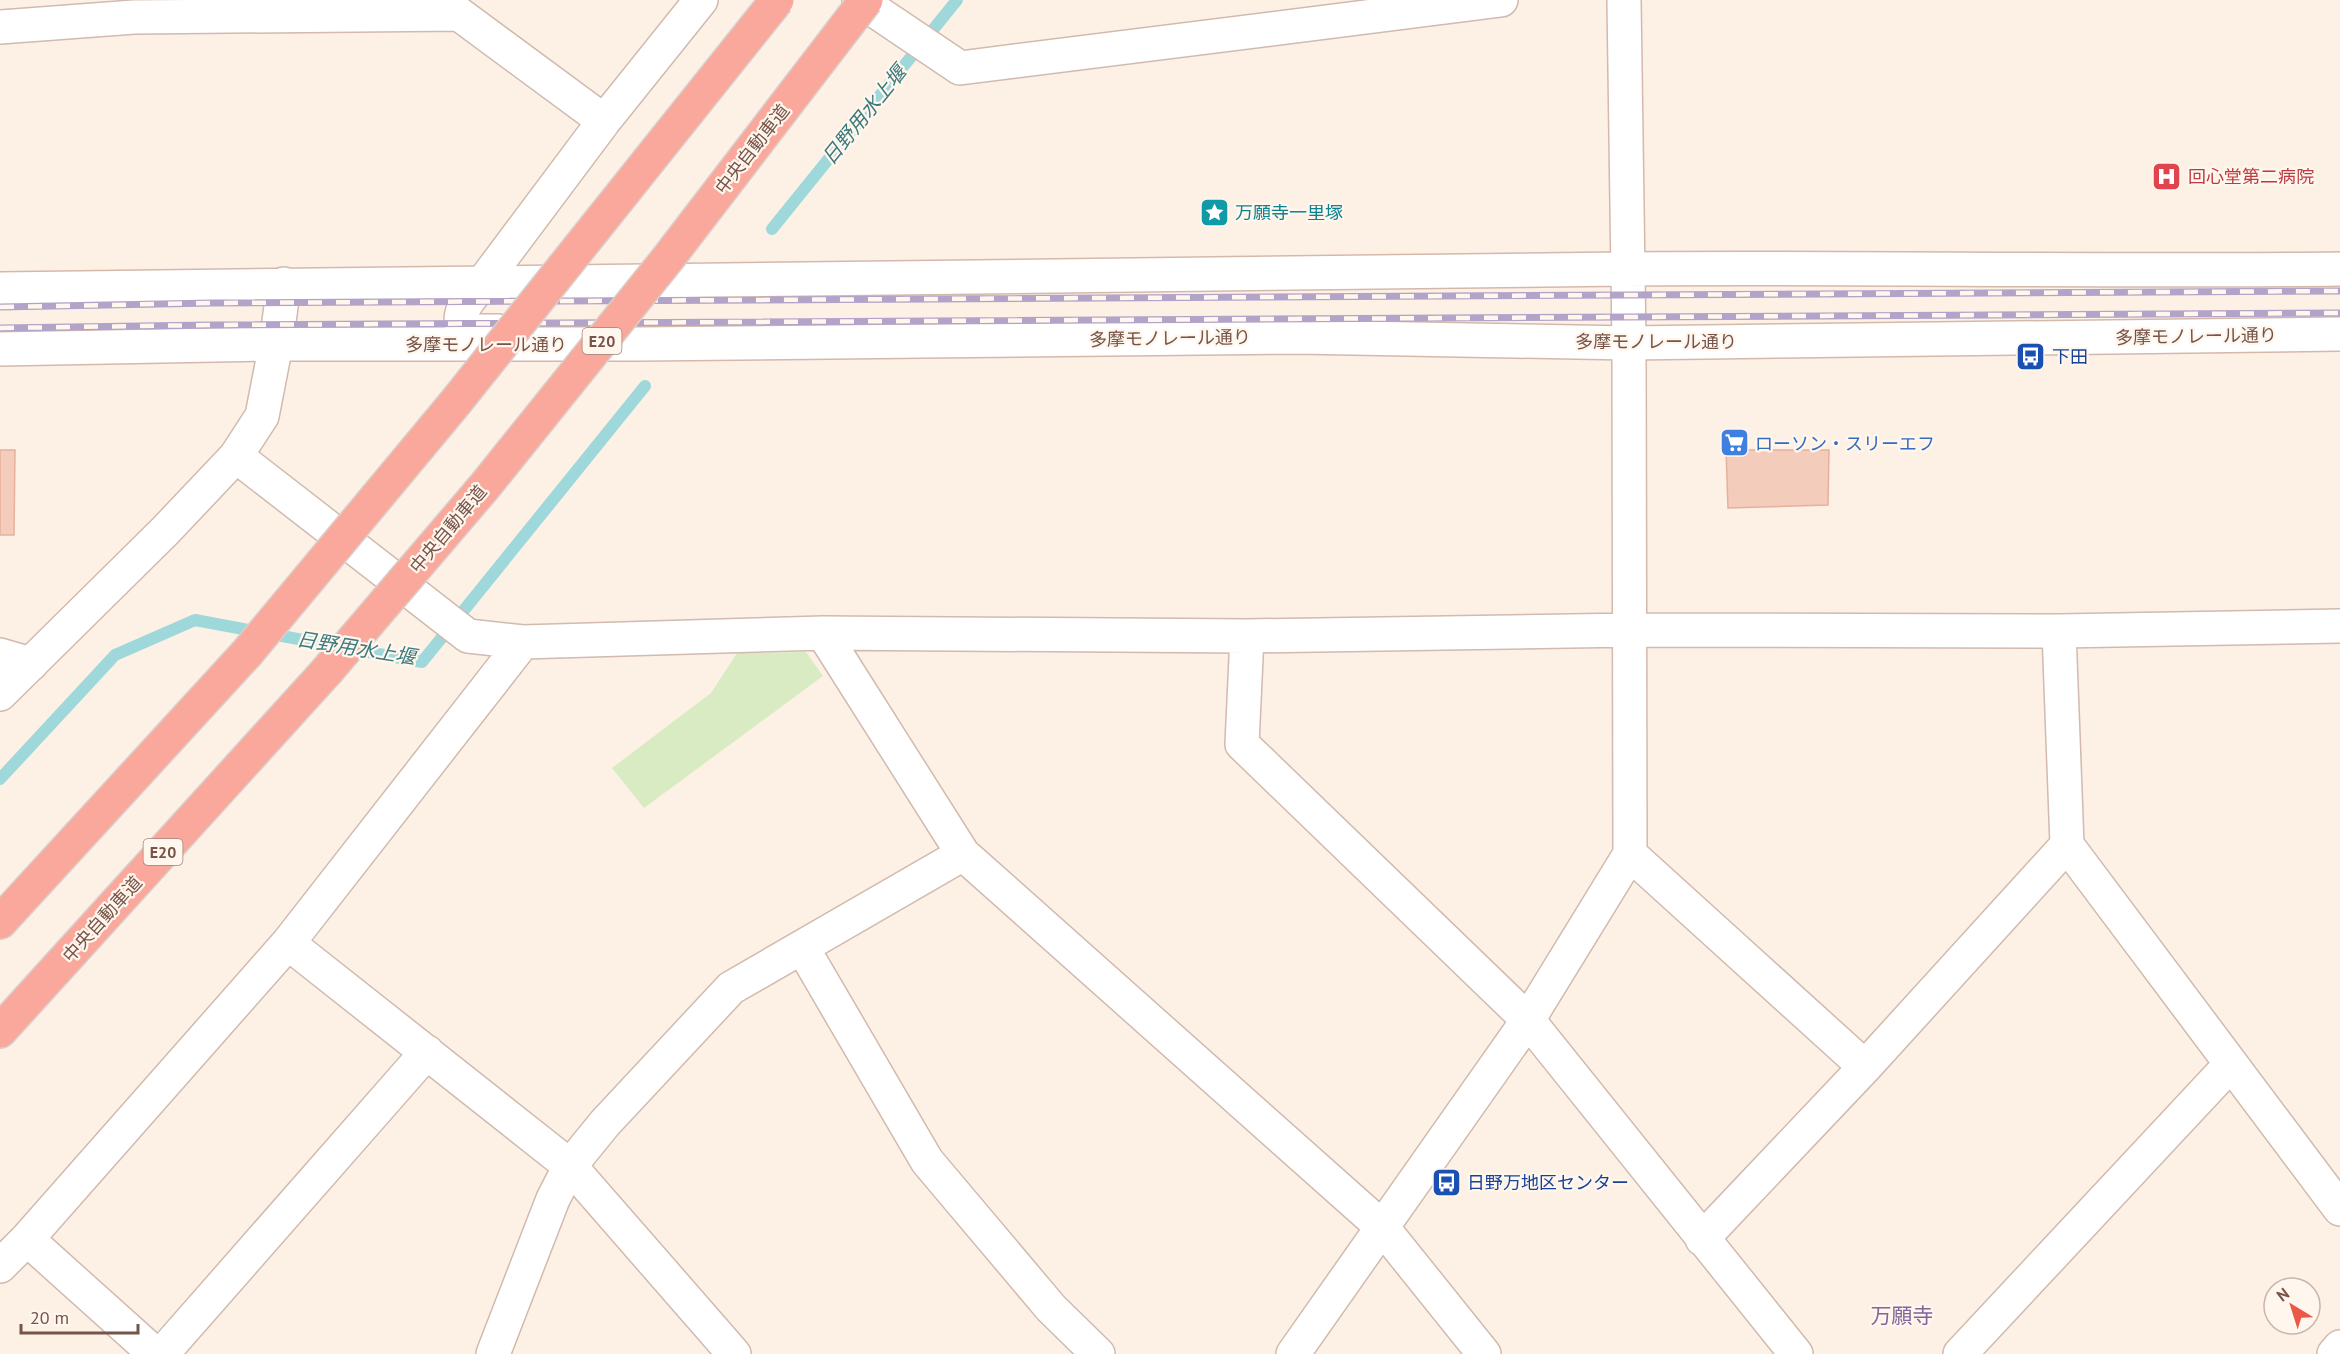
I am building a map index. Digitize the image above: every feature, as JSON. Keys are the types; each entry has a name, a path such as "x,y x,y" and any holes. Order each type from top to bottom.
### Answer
{"highway":[{"path":"0,922 247,653 455,403 777,0"},
{"name":"中央自動車道","path":"0,1031 326,672 484,487 669,257 866,0"}],"street":[{"path":"640,344 566,333 470,331 462,328 460,318 463,308 604,121 701,0"},
{"path":"859,0 960,68 1501,0"},
{"path":"1293,1354 1528,1020 1630,854 1629,269 1624,0"},
{"path":"0,27 134,17 464,7 604,121"},
{"path":"0,289 485,280 1629,269 2162,271 2340,269"},
{"path":"0,694 166,530 236,456 262,416 285,284"},
{"name":"多摩モノレール通り","path":"0,349 276,344 640,344 1287,337 1629,342 2340,334"},
{"path":"236,456 468,636 523,642 823,633 1247,636 1631,630 2059,631 2340,626"},
{"path":"2059,631 2067,845 2340,1209"},
{"path":"823,633 963,854 1382,1227 1484,1354"},
{"path":"1247,636 1242,744 1528,1020 1796,1354"},
{"path":"0,1266 27,1239 288,943 523,642"},
{"path":"0,655 32,664"},
{"path":"1702,1239 1865,1066 2067,845"},
{"path":"493,1354 553,1199 570,1167 605,1123 730,988 963,854"},
{"path":"1630,854 1865,1066"},
{"path":"288,943 570,1167 734,1354"},
{"path":"802,947 927,1161 1051,1308 1098,1354"},
{"path":"162,1354 427,1052"},
{"path":"1960,1354 2230,1065"},
{"path":"27,1239 155,1354"},
{"path":"2334,1354 2340,1347"}],"green space":[{"path":"806,652 823,676 644,808 612,768 711,693 737,653"}],"building":[{"path":"0,450 15,450 14,535 0,535"},
{"path":"1726,450 1829,450 1828,505 1728,508"}],"waterway":[{"name":"日野用水上堰","path":"772,229 957,0"},
{"name":"日野用水上堰","path":"0,779 115,655 195,620 422,662 645,386"}],"railway":[{"path":"0,307 213,303 2340,291"},
{"path":"0,328 2340,313"}],"place":[{"name":"回心堂第二病院","path":"2167,176"},
{"name":"万願寺一里塚","path":"1214,212"},
{"name":"下田","path":"2031,356"},
{"name":"ローソン・スリーエフ","path":"1734,443"},
{"name":"日野万地区センター","path":"1446,1182"}],"district":[{"name":"万願寺","path":"1902,1315"}]}
